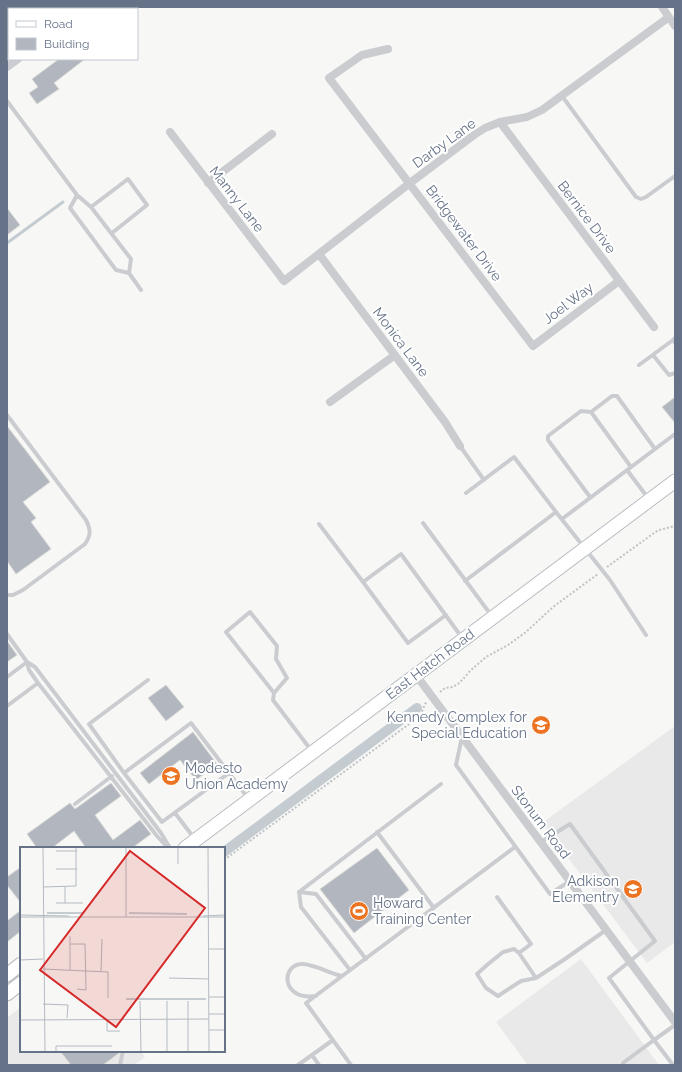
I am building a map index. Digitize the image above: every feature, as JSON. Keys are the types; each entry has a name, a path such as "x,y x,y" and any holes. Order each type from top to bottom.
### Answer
{"main road":[{"name":"East Hatch Road","path":"186,847 675,481"},
{"path":"7,975 20,965"},
{"path":"7,994 20,984"}],"street":[{"path":"84,8 88,7"},
{"path":"662,7 675,26"},
{"name":"Darby Lane","path":"284,281 474,135 485,128 500,122 527,117 542,110 669,17"},
{"name":"Bridgewater Drive","path":"388,49 362,55 329,78 533,346"},
{"path":"7,68 17,60"},
{"name":"Bernice Drive","path":"500,122 654,327"},
{"name":"Manny Lane","path":"170,132 284,281"},
{"path":"208,183 272,134"},
{"name":"Monica Lane","path":"320,254 445,422 460,446"},
{"name":"Joel Way","path":"533,346 619,281"},
{"path":"330,402 395,355"},
{"name":"Stonum Road","path":"416,675 675,1023"}],"lane":[{"path":"561,96 636,197 646,197 675,176"},
{"path":"7,101 77,195 91,207 131,259 129,273"},
{"path":"91,207 128,179 147,205 112,233"},
{"path":"77,195 70,208 116,270 129,273 141,290"},
{"path":"639,365 674,341"},
{"path":"653,355 669,375 675,373"},
{"path":"590,497 548,440 548,436 581,411 591,412 612,396 617,396 655,449"},
{"path":"591,412 650,500"},
{"path":"7,415 90,527 89,537 85,544 23,590 7,595"},
{"path":"562,519 675,434"},
{"path":"460,446 484,480"},
{"path":"466,493 514,457 603,570 646,635"},
{"path":"466,581 556,512"},
{"path":"423,523 492,617"},
{"path":"319,524 408,643 446,615"},
{"path":"363,582 401,554 463,639"},
{"path":"274,693 226,632 250,612 277,646 276,659 287,678 274,693 273,700 313,752"},
{"path":"7,634 27,662 29,670 38,683 157,836 168,847"},
{"path":"7,677 27,662"},
{"path":"27,662 35,667 161,833 168,847"},
{"path":"148,680 89,724 162,822 229,773"},
{"path":"7,706 38,683"},
{"path":"124,772 191,723 249,800"},
{"path":"462,737 456,765 550,894 570,881"},
{"path":"75,804 116,773"},
{"path":"299,892 441,784"},
{"path":"175,813 196,840"},
{"path":"541,843 570,824 655,941 609,978 673,1065"},
{"path":"376,832 434,908"},
{"path":"351,1065 306,1003 515,847"},
{"path":"299,892 316,894 366,958"},
{"path":"299,892 301,907 350,970"},
{"path":"497,897 530,944 519,953"},
{"path":"536,978 519,953 514,949 503,952 477,974 486,988 498,996 521,981 536,978 606,930"},
{"path":"316,996 303,996 292,991 287,982 289,971 295,966 304,964 342,976"},
{"path":"623,1063 675,1023"},
{"path":"298,1065 333,1040"},
{"path":"120,1065 123,1052"},
{"path":"312,1055 319,1065"}],"path":[{"path":"225,859 420,716 425,704 432,698 445,688 453,687 458,684 486,657 508,645 526,632 553,607 654,533 659,530 675,526"}],"shaded area":[{"name":"Adkison Elementry","path":"675,726 675,942 647,963 542,823"},
{"path":"581,959 659,1065 528,1065 496,1022"},
{"path":"20,1008 20,1052 141,1052 145,1057 134,1065 7,1065 7,1018"}],"building":[{"path":"58,60 84,60 54,83 59,89 37,104 29,93 38,87 32,79"},
{"path":"7,208 20,225 7,235"},
{"path":"675,397 675,423 662,407"},
{"path":"7,426 50,482 23,502 36,518 31,522 51,549 16,574 7,561"},
{"path":"7,641 17,655 7,662"},
{"path":"166,685 184,707 166,721 148,698"},
{"path":"193,732 217,764 196,780 180,760 149,784 140,773"},
{"path":"111,783 121,796 95,815 113,840 140,820 151,834 133,847 85,847 74,831 53,847 36,847 27,834 70,803 75,809"},
{"name":"Howard Training Center","path":"377,848 409,890 354,933 320,889"},
{"path":"20,868 20,902 7,885 7,877"},
{"path":"20,911 20,932 7,942 7,921"},
{"path":"61,1052 119,1052 103,1065 71,1065"}],"waterway":[{"path":"7,243 63,202"},
{"path":"225,851 417,708"}],"place":[{"name":"Kennedy Complex for Special Education","path":"541,725"},
{"name":"Modesto Union Academy","path":"171,776"},
{"name":"Adkison Elementry","path":"633,889"},
{"name":"Howard Training Center","path":"359,911"}]}
